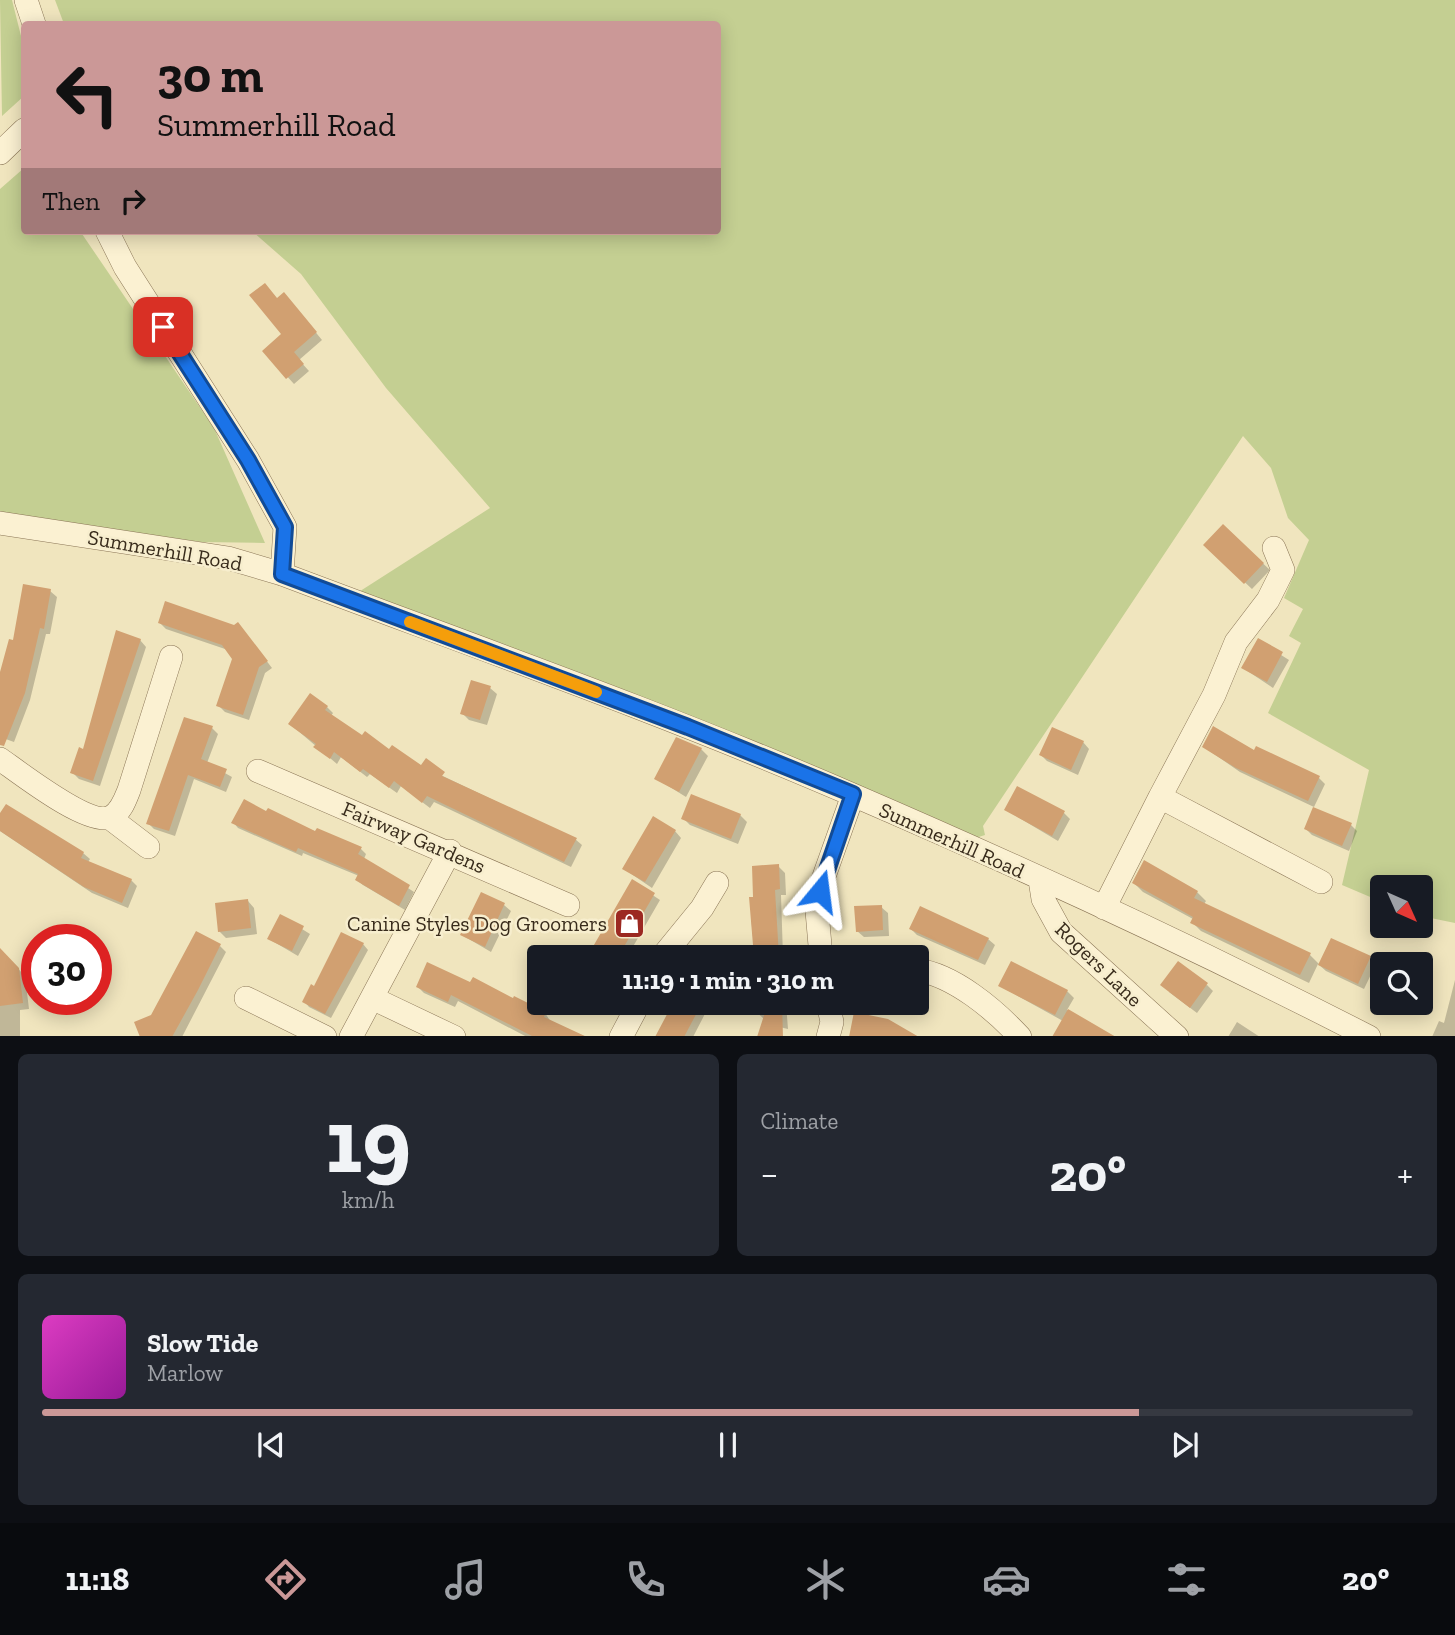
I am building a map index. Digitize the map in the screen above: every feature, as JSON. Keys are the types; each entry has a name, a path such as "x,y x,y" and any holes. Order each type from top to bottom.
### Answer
{"street":[{"path":"26,0 33,21"},
{"path":"0,153 21,133"},
{"path":"109,235 125,267 248,460 285,527 282,574"},
{"name":"Summerhill Road","path":"0,523 228,558 282,574 675,722 853,794 1251,976 1367,1036"},
{"path":"1104,908 1213,695 1236,642 1268,600 1283,570 1274,548"},
{"path":"110,818 121,807 129,790 171,657"},
{"path":"0,759 76,810 94,819 110,818 148,847"},
{"name":"Fairway Gardens","path":"258,771 450,851 568,905"},
{"path":"820,945 817,911 822,882 853,794"},
{"path":"1160,796 1321,883"},
{"path":"352,1036 450,851"},
{"name":"Rogers Lane","path":"1040,880 1043,899 1061,932 1176,1036"},
{"path":"672,945 702,908 717,883"},
{"path":"929,971 975,999 1019,1036"},
{"path":"246,998 323,1036"},
{"path":"372,998 452,1036"},
{"path":"622,1036 633,1015"},
{"path":"828,1036 832,1023 830,1015"}],"green space":[{"path":"0,0 12,0 21,36 21,99 2,116"},
{"path":"55,0 1455,0 1455,923 1433,918 1433,875 1370,875 1370,897 1342,885 1369,770 1268,713 1301,643 1289,636 1303,609 1284,598 1309,540 1288,518 1271,468 1243,436 983,826 985,835 969,840 354,595 490,508 386,388 301,274 257,235 721,235 721,21 63,21"},
{"path":"21,171 21,235 83,235 214,428 265,543 201,542 0,514 0,189"}],"building":[{"path":"265,283 277,298 284,292 317,332 294,352 304,364 286,379 262,351 281,334 249,295"},
{"path":"1223,524 1264,563 1244,584 1203,545"},
{"path":"23,584 51,589 44,629 40,628 25,693 4,746 0,745 0,672 9,639 13,640"},
{"path":"165,601 234,625 238,622 268,661 259,667 243,715 216,706 232,659 222,645 158,623"},
{"path":"116,630 141,639 93,781 70,773 79,747 83,749"},
{"path":"1258,638 1283,652 1267,682 1241,668"},
{"path":"471,680 491,686 480,720 460,714"},
{"path":"310,693 328,706 325,710 362,735 365,731 389,749 392,745 421,765 426,758 445,772 442,776 577,838 564,862 427,796 422,803 394,781 389,788 363,769 360,772 334,752 330,759 313,747 316,744 288,724"},
{"path":"184,717 213,726 201,759 227,769 220,787 188,775 169,831 146,824"},
{"path":"1213,726 1254,750 1256,746 1320,776 1308,801 1236,768 1202,747"},
{"path":"1052,727 1084,741 1071,770 1039,755"},
{"path":"676,737 702,748 679,792 654,779"},
{"path":"1017,786 1065,811 1052,836 1004,810"},
{"path":"691,794 741,814 731,839 681,819"},
{"path":"244,799 315,831 317,828 362,847 358,854 410,885 399,906 355,880 358,874 298,848 296,852 231,823"},
{"path":"6,804 84,852 81,858 132,879 122,903 84,887 0,831 0,813"},
{"path":"1313,807 1352,823 1342,846 1304,829"},
{"path":"653,816 676,830 645,882 622,869"},
{"path":"1144,860 1198,891 1194,898 1311,953 1300,975 1190,923 1193,917 1132,883"},
{"path":"779,864 780,889 775,890 778,945 753,945 749,897 753,897 752,866"},
{"path":"632,879 655,893 625,945 594,945"},
{"path":"481,892 505,903 485,947 460,935"},
{"path":"248,899 251,928 218,932 215,903"},
{"path":"882,905 883,930 856,932 854,906"},
{"path":"920,906 989,938 978,960 909,929"},
{"path":"280,914 304,926 292,951 267,939"},
{"path":"196,931 221,944 173,1036 140,1036 134,1022 151,1015"},
{"path":"341,932 364,943 325,1014 302,1002 311,984 314,986"},
{"path":"1331,938 1370,956 1358,984 1318,965"},
{"path":"0,948 19,968 21,1003 0,1006"},
{"path":"1011,961 1068,990 1055,1015 998,986"},
{"path":"1178,961 1208,983 1190,1008 1160,985"},
{"path":"427,962 470,982 473,977 513,998 514,996 527,1002 527,1015 545,1015 544,1017 585,1036 532,1036 451,995 448,1002 416,987"},
{"path":"1068,1009 1114,1036 1053,1036"},
{"path":"667,1015 696,1015 685,1036 656,1036"},
{"path":"764,1015 782,1015 783,1036 757,1036"},
{"path":"853,1015 869,1015 888,1019 917,1036 849,1036"}],"slow traffic":[{"path":"410,622 596,692"}],"place":[{"name":"Canine Styles Dog Groomers","path":"630,923"}],"route":[{"path":"163,327 248,460 285,527 282,574 688,727 853,794 820,891"}]}
